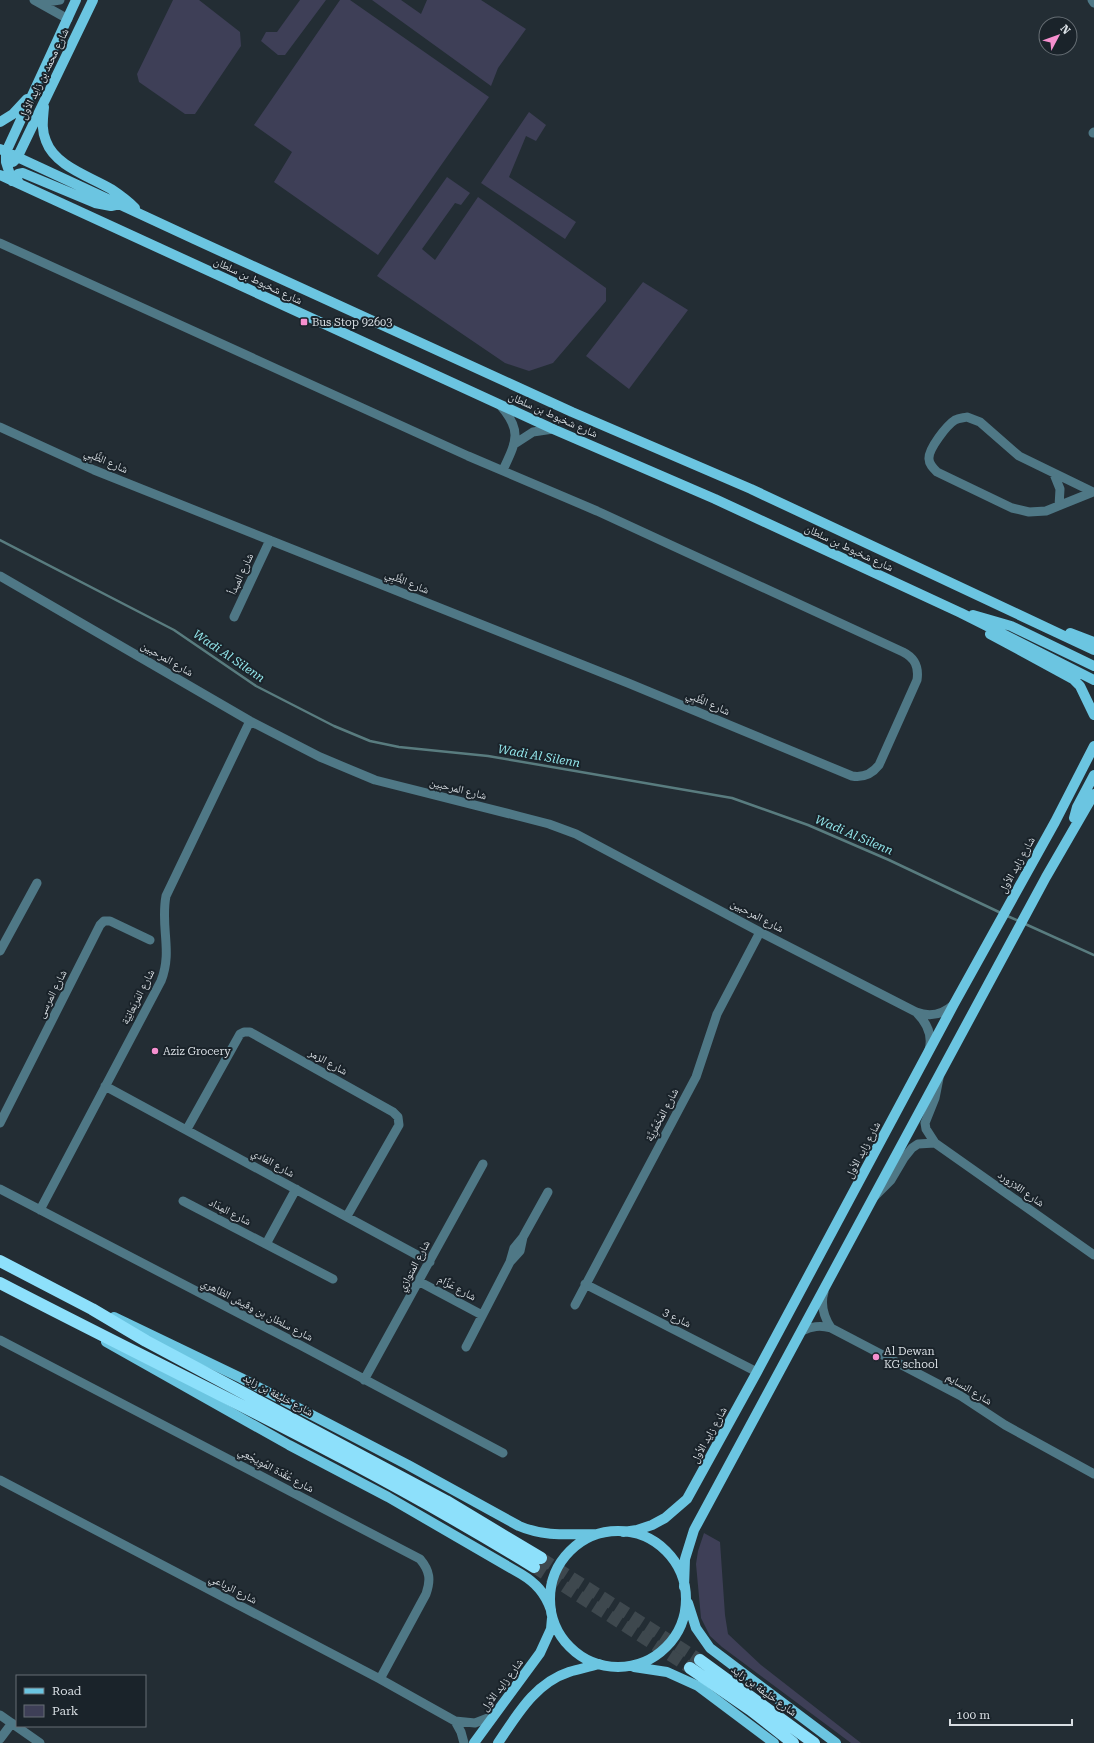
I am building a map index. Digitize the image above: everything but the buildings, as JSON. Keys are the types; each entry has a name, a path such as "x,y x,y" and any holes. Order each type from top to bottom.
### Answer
{"highway":[{"name":"شارع خليفة بن زايد","path":"0,1261 92,1309 146,1341 446,1501 538,1563 292,1432 0,1283"},
{"name":"شارع خليفة بن زايد","path":"700,1660 814,1743"},
{"path":"690,1668 751,1710 793,1743"}],"main road":[{"name":"شارع محمد بن زايد الأول","path":"5,148 76,0"},
{"name":"شارع محمد بن زايد الأول","path":"19,154 93,0"},
{"path":"55,78 55,64 73,27 72,23 68,19"},
{"path":"0,122 13,114 32,93"},
{"path":"45,98 42,124 43,133 51,151 65,164 120,195 142,215"},
{"path":"5,148 3,164 16,183"},
{"name":"شارع شخبوط بن سلطان","path":"5,148 142,215 572,412 751,489 1094,650"},
{"path":"3,164 19,154"},
{"path":"16,183 18,174 23,173 95,203 111,206 120,204"},
{"name":"شارع شخبوط بن سلطان","path":"0,175 554,429 715,499 961,613 1094,680"},
{"path":"961,613 988,618 1011,626 1094,666"},
{"path":"961,613 990,635 1073,679 1080,686 1094,715"},
{"path":"1057,632 1075,634 1094,642"},
{"name":"شارع زايد الأول","path":"623,1532 637,1530 658,1522 677,1510 687,1499 757,1372 954,1004 1055,822 1094,746"},
{"path":"1073,828 1078,807 1094,775"},
{"path":"628,1666 650,1659 668,1645 681,1625 685,1610 685,1559 694,1530 1046,877 1094,794"},
{"path":"92,1309 134,1325 241,1378 408,1465 519,1526 549,1534 598,1534 623,1532 644,1537 663,1549 676,1566 696,1628 710,1648 836,1743"},
{"path":"83,1326 120,1351 289,1445 388,1497 531,1580 547,1599 561,1636 580,1656 610,1667 628,1666 667,1672 698,1686 774,1743"},
{"path":"552,1613 552,1583 563,1560 582,1542 598,1534"},
{"name":"شارع زايد الأول","path":"474,1743 540,1653 551,1629 552,1613"},
{"path":"498,1743 519,1713 541,1688 568,1672 599,1664"}],"street":[{"path":"36,1 60,0"},
{"path":"36,1 68,19"},
{"name":"شارع الظَّبِي","path":"0,243 461,453 597,512 909,655 917,667 917,680 879,765 875,770 864,776 852,776 628,683 94,470 0,427"},
{"path":"499,404 512,421 516,443 503,470"},
{"path":"967,418 980,422 1019,456 1094,493 1046,511 1029,512 1012,508 937,472 932,467 929,460 930,452 954,421 967,418"},
{"path":"516,443 533,432 554,429"},
{"path":"1054,474 1060,489 1059,506"},
{"name":"شارع المبدأ","path":"234,617 270,540"},
{"name":"شارع المرحبين","path":"0,576 250,721 320,757 375,780 518,816 563,829 615,854 760,932 916,1012 927,1015 939,1013 954,1004"},
{"name":"شارع المَربَعانِيّة","path":"40,1210 164,974 168,959 163,920 164,908 171,885 250,721"},
{"path":"0,951 37,883"},
{"name":"شارع المرسى","path":"0,1123 100,925 104,921 110,921 150,940"},
{"name":"شارع المْخَمَّرِيَّة","path":"575,1305 696,1077 717,1014 760,932"},
{"name":"شارع المرحبين","path":"916,1012 928,1028 930,1040 929,1052"},
{"name":"شارع الزمر","path":"187,1129 240,1034 250,1032 393,1112 398,1117 399,1125 347,1216"},
{"name":"شارع اللازورد","path":"939,1076 937,1093 925,1124 926,1129 934,1143 1094,1255"},
{"name":"شارع الفادي","path":"105,1086 187,1129 430,1262"},
{"path":"873,1198 886,1187 912,1148 925,1142 934,1143"},
{"name":"شارع المتوازي","path":"364,1380 420,1282 483,1164"},
{"name":"شارع سلطان بن وقيش الظاهري","path":"0,1189 503,1453"},
{"path":"266,1244 296,1189"},
{"name":"شارع عَزَّام","path":"466,1348 510,1262 514,1248 523,1237 548,1192"},
{"name":"شارع المِدَاد","path":"183,1201 333,1278"},
{"name":"شارع عَزَّام","path":"420,1282 482,1315"},
{"name":"شارع 3","path":"585,1284 757,1372"},
{"path":"826,1286 822,1304 831,1328"},
{"name":"شارع النسايم","path":"802,1331 816,1326 831,1328 961,1396 1005,1425 1094,1474"},
{"name":"شارع عُقْدَة المُوِيجْعِي","path":"0,1340 420,1559 430,1576 430,1585 380,1679"},
{"name":"شارع الرباعي","path":"0,1480 380,1679 455,1721 475,1723 493,1716"},
{"path":"0,1715 16,1726"},
{"path":"455,1721 461,1732 464,1743"},
{"path":"0,1739 12,1723"},
{"path":"18,1727 40,1743"}],"green space":[{"path":"173,0 199,0 240,32 241,46 195,114 185,114 139,82 137,74"},
{"path":"300,0 326,0 285,55 278,55 261,41 266,32 277,32"},
{"path":"340,0 350,0 489,97 378,255 274,182 292,152 254,125"},
{"path":"372,0 401,0 421,14 427,0 481,0 526,29 498,68 491,86"},
{"path":"529,112 546,125 536,141 526,136 509,177 576,222 565,239 481,183"},
{"path":"447,177 470,193 461,205 455,203 422,249 435,260 478,197 606,288 606,301 553,363 529,371 505,363 377,276"},
{"path":"643,282 688,310 629,389 586,356"},
{"path":"704,1533 720,1542 725,1615 728,1634 761,1665 861,1743 851,1743 722,1647 710,1636 701,1618 696,1564 698,1551"}],"waterway":[{"name":"Wadi Al Silenn","path":"0,540 174,630 256,686 334,726 370,741 399,747 488,756 732,798 808,825 889,860 1001,913"},
{"name":"Wadi Al Silenn","path":"1005,915 1019,921"},
{"name":"Wadi Al Silenn","path":"1023,923 1094,955"}],"tunnel":[{"path":"541,1558 700,1660"},
{"path":"534,1567 690,1668"}],"place":[{"name":"Bus Stop 92603","path":"304,322"},
{"name":"Aziz Grocery","path":"155,1051"},
{"name":"Al Dewan KG school","path":"876,1357"}]}
